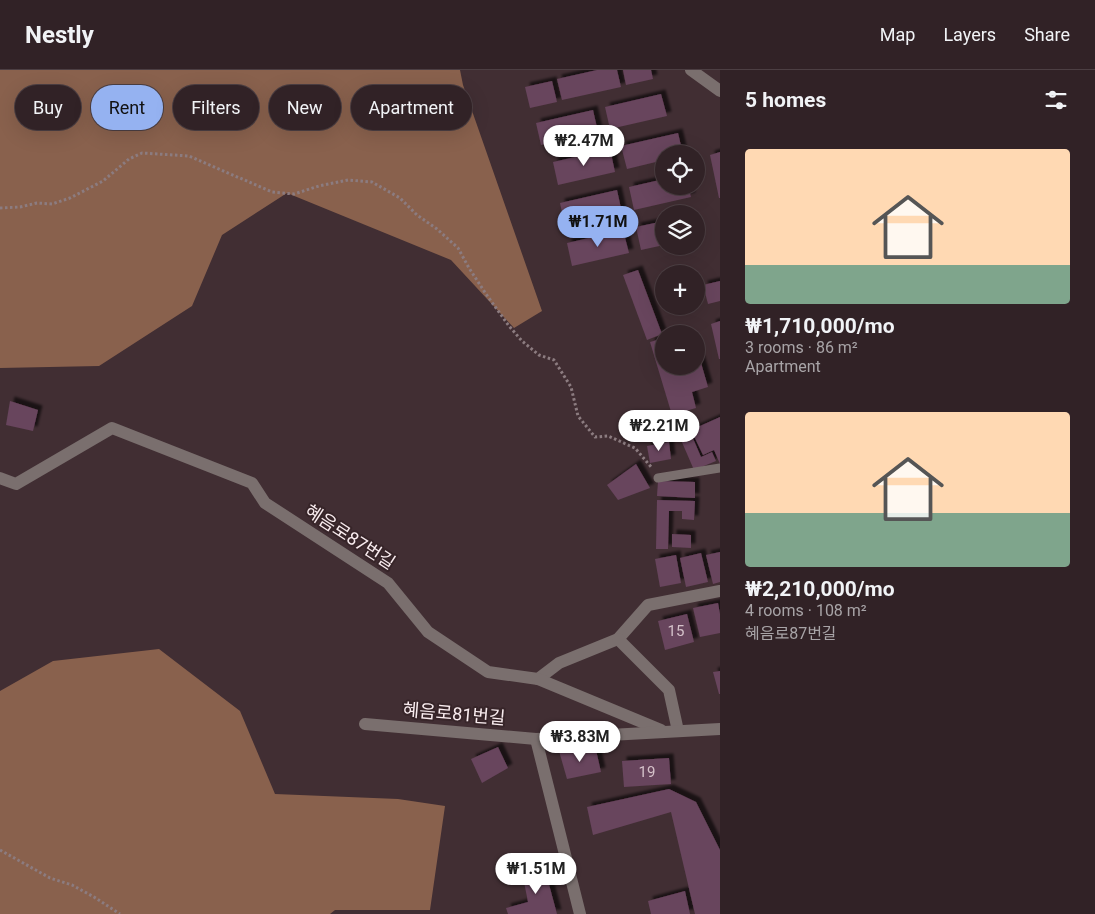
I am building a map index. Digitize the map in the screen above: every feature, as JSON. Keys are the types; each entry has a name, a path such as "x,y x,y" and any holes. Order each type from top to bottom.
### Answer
{"street":[{"path":"691,70 720,91"},
{"name":"혜음로87번길","path":"0,478 16,484 112,428 252,483 265,503 388,583 428,632 488,672 538,678"},
{"path":"538,678 559,663 618,639 648,605 720,591"},
{"path":"538,678 672,732 669,690 618,639"},
{"name":"혜음로81번길","path":"365,724 536,739 720,729"},
{"path":"536,739 580,914"}],"lane":[{"path":"658,478 720,468"}],"path":[{"path":"0,208 20,207 37,203 52,204 70,198 103,181 129,159 142,153 189,156 272,192 294,194 348,180 372,182 400,198 417,215 438,229 458,248 469,268 509,326 522,341 539,355 554,360 571,387 578,416 595,436 608,436 635,448 652,468 653,477 658,478"},
{"path":"0,850 50,878 72,885 120,914"}],"shaded area":[{"path":"0,70 460,70 463,85 351,85 351,130 472,130 472,111 542,311 514,328 451,260 287,193 222,235 192,306 99,366 0,368"},
{"path":"159,649 240,711 275,794 398,799 445,806 430,910 335,910 330,914 0,914 0,691 53,661"}],"building":[{"path":"597,70 617,70 621,87 562,100 557,79"},
{"path":"623,70 651,70 653,79 626,85"},
{"path":"552,81 557,102 530,108 525,87"},
{"path":"661,94 667,116 610,129 605,107"},
{"path":"593,110 598,132 541,145 536,123"},
{"path":"678,133 681,145 655,145 655,162 627,169 621,146"},
{"path":"610,149 615,172 558,185 553,162"},
{"path":"720,152 720,198 719,198 710,155"},
{"path":"655,181 655,195 690,195 691,197 634,210 629,187"},
{"path":"617,190 622,213 565,226 560,203"},
{"path":"655,223 655,247 641,250 636,227"},
{"path":"623,230 629,253 572,266 567,243"},
{"path":"638,270 659,325 655,325 655,337 647,340 623,275"},
{"path":"720,281 720,301 708,304 705,285"},
{"path":"720,321 720,359 719,359 711,324"},
{"path":"655,341 655,359 650,342"},
{"path":"660,375 705,375 708,387 692,392 696,408 672,415"},
{"path":"10,401 38,410 33,431 6,425"},
{"path":"720,417 720,464 714,450 703,455 691,430"},
{"path":"692,436 701,457 712,452 716,461 694,470 681,440"},
{"path":"669,442 671,459 650,463 647,446"},
{"path":"636,464 650,488 618,500 607,485"},
{"path":"658,481 695,482 695,498 657,496"},
{"path":"657,500 695,501 694,520 682,519 682,511 669,511 668,549 656,549"},
{"path":"672,534 691,535 691,548 672,547"},
{"path":"720,552 720,582 713,584 706,555"},
{"path":"701,553 708,582 686,587 680,558"},
{"path":"676,555 681,583 660,587 655,559"},
{"path":"718,603 720,633 700,637 693,608"},
{"path":"687,614 694,642 665,650 658,621"},
{"path":"720,671 720,694 719,694 713,672"},
{"path":"498,747 508,768 482,783 471,759"},
{"path":"596,750 601,772 567,779 559,751"},
{"path":"669,758 671,784 624,787 622,761"},
{"path":"669,789 696,802 720,850 720,914 695,914 671,812 593,835 587,807"},
{"path":"544,866 557,914 508,914 506,908 528,902 522,872"},
{"path":"685,891 690,914 651,914 648,901"}]}
